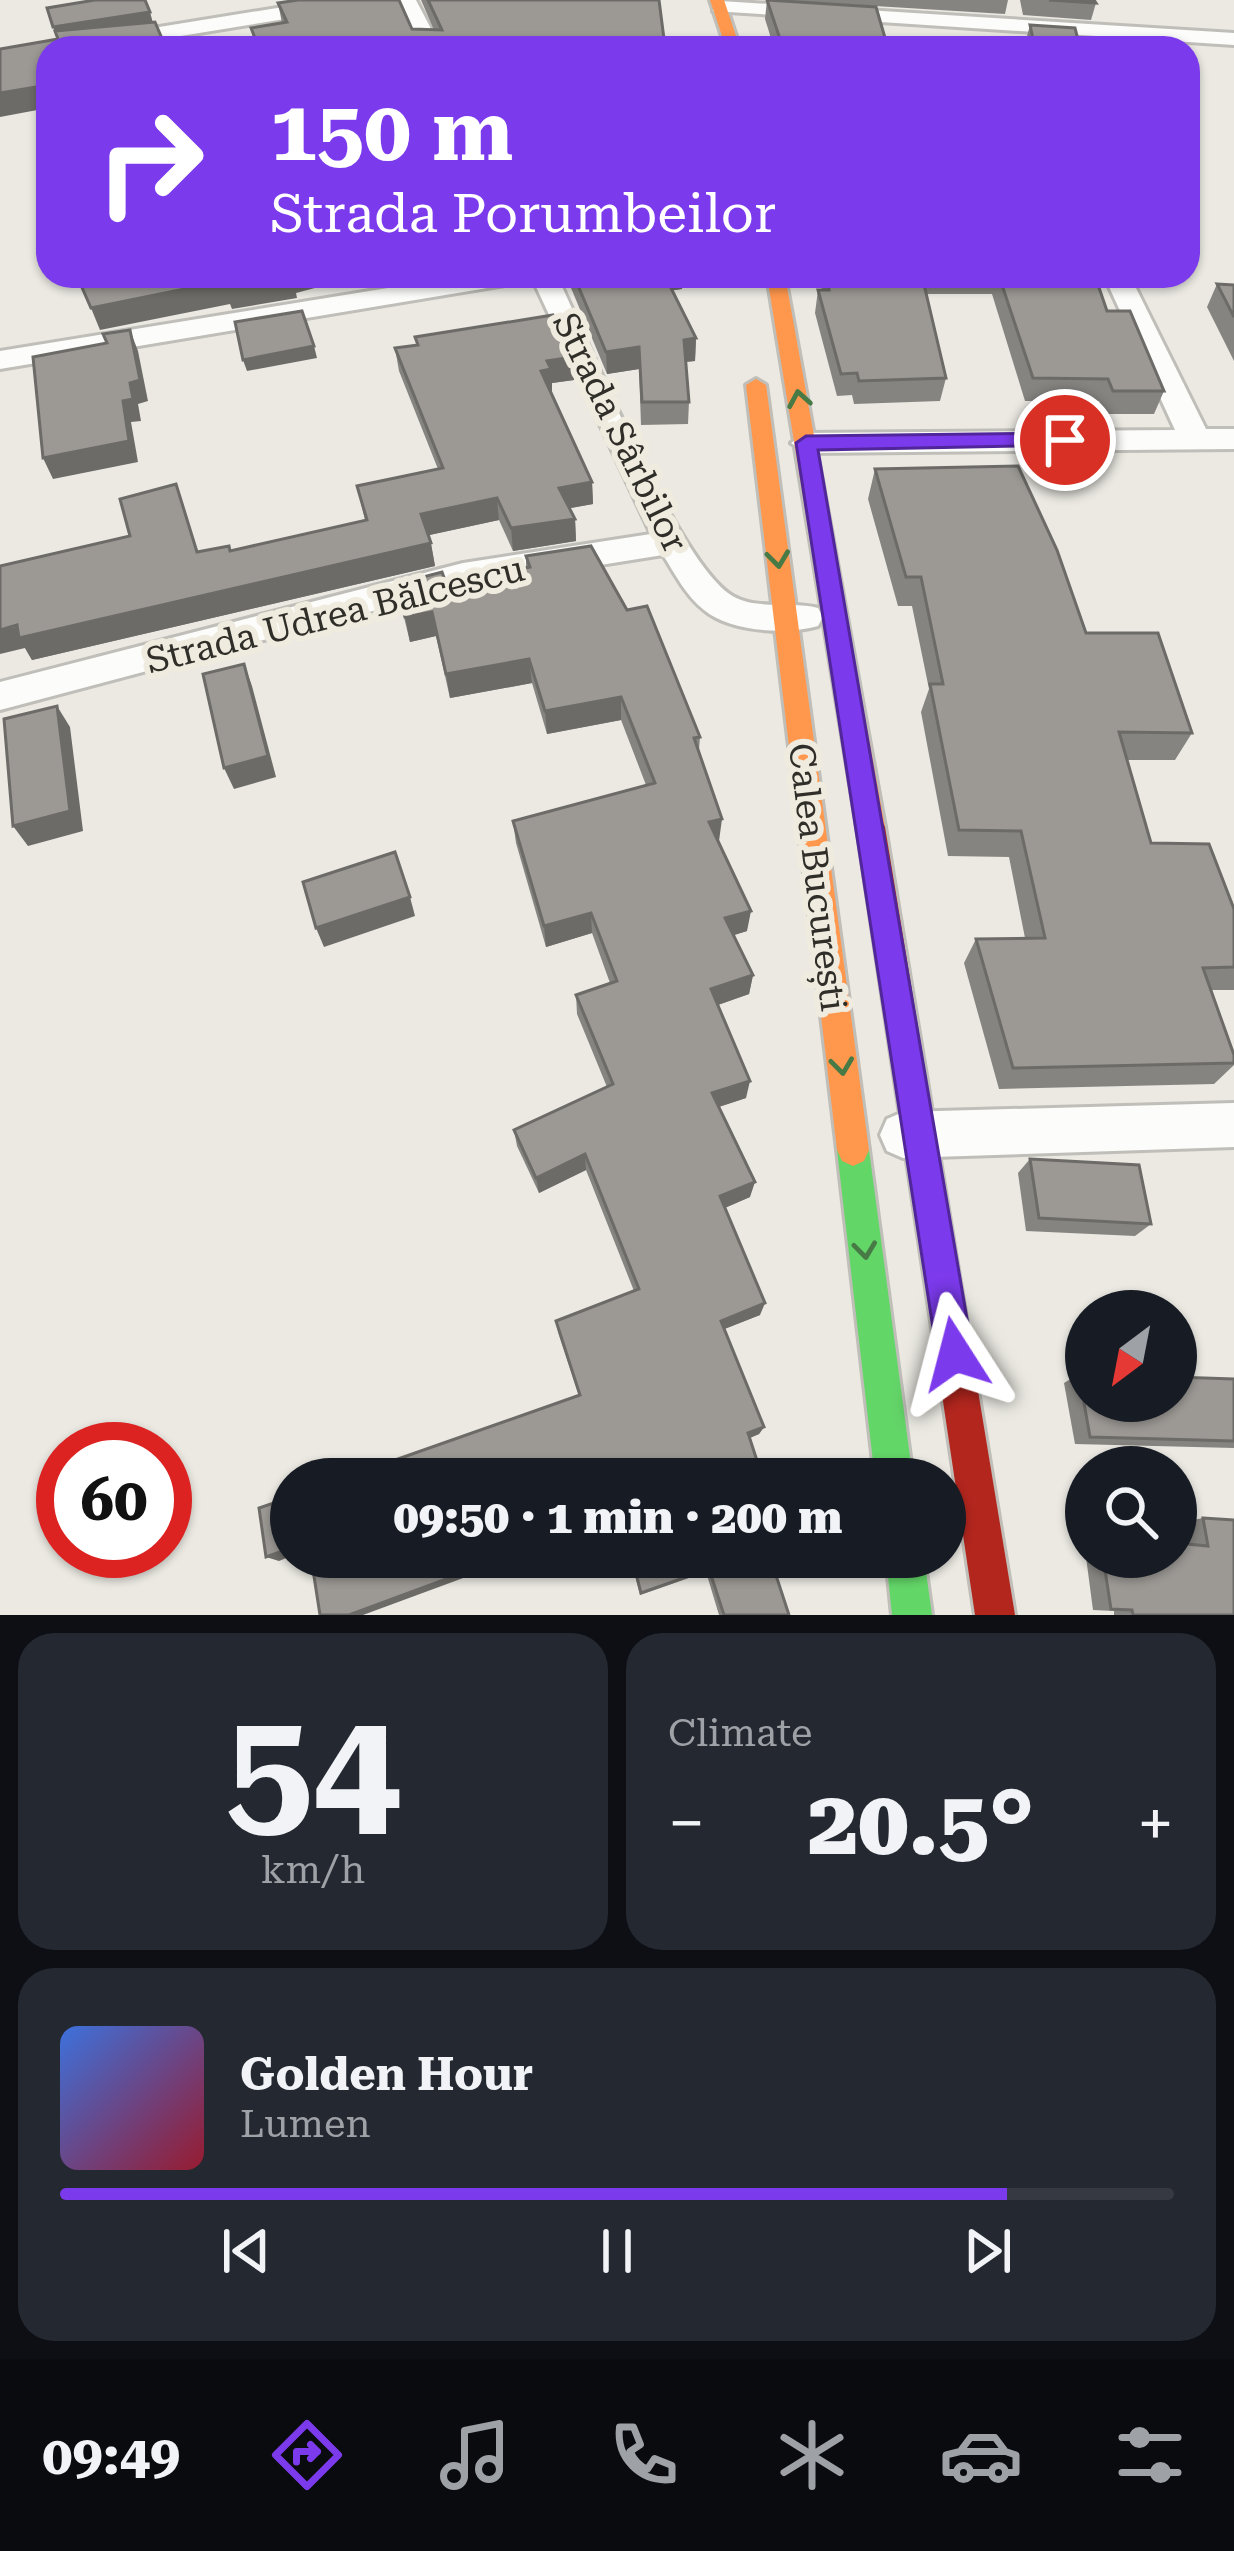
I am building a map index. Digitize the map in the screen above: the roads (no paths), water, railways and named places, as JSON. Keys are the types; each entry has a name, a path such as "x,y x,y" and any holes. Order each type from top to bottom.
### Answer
{"main road":[{"path":"705,36 706,4"},
{"path":"706,4 726,36"},
{"name":"Calea București","path":"778,288 922,1136 995,1615"},
{"name":"Calea București","path":"753,363 892,1458"},
{"path":"907,1578 912,1615"}],"street":[{"path":"142,36 365,0"},
{"path":"406,0 424,36"},
{"path":"706,4 1180,36"},
{"path":"998,26 1003,36"},
{"path":"1200,37 1234,39"},
{"path":"0,360 439,288"},
{"name":"Strada Sârbilor","path":"550,288 672,542 716,602 742,612 837,617"},
{"path":"1123,288 1195,439"},
{"path":"806,443 1234,439"},
{"name":"Strada Udrea Bălcescu","path":"0,696 464,575 672,542"},
{"path":"850,1133 922,1136 1234,1125"}]}
